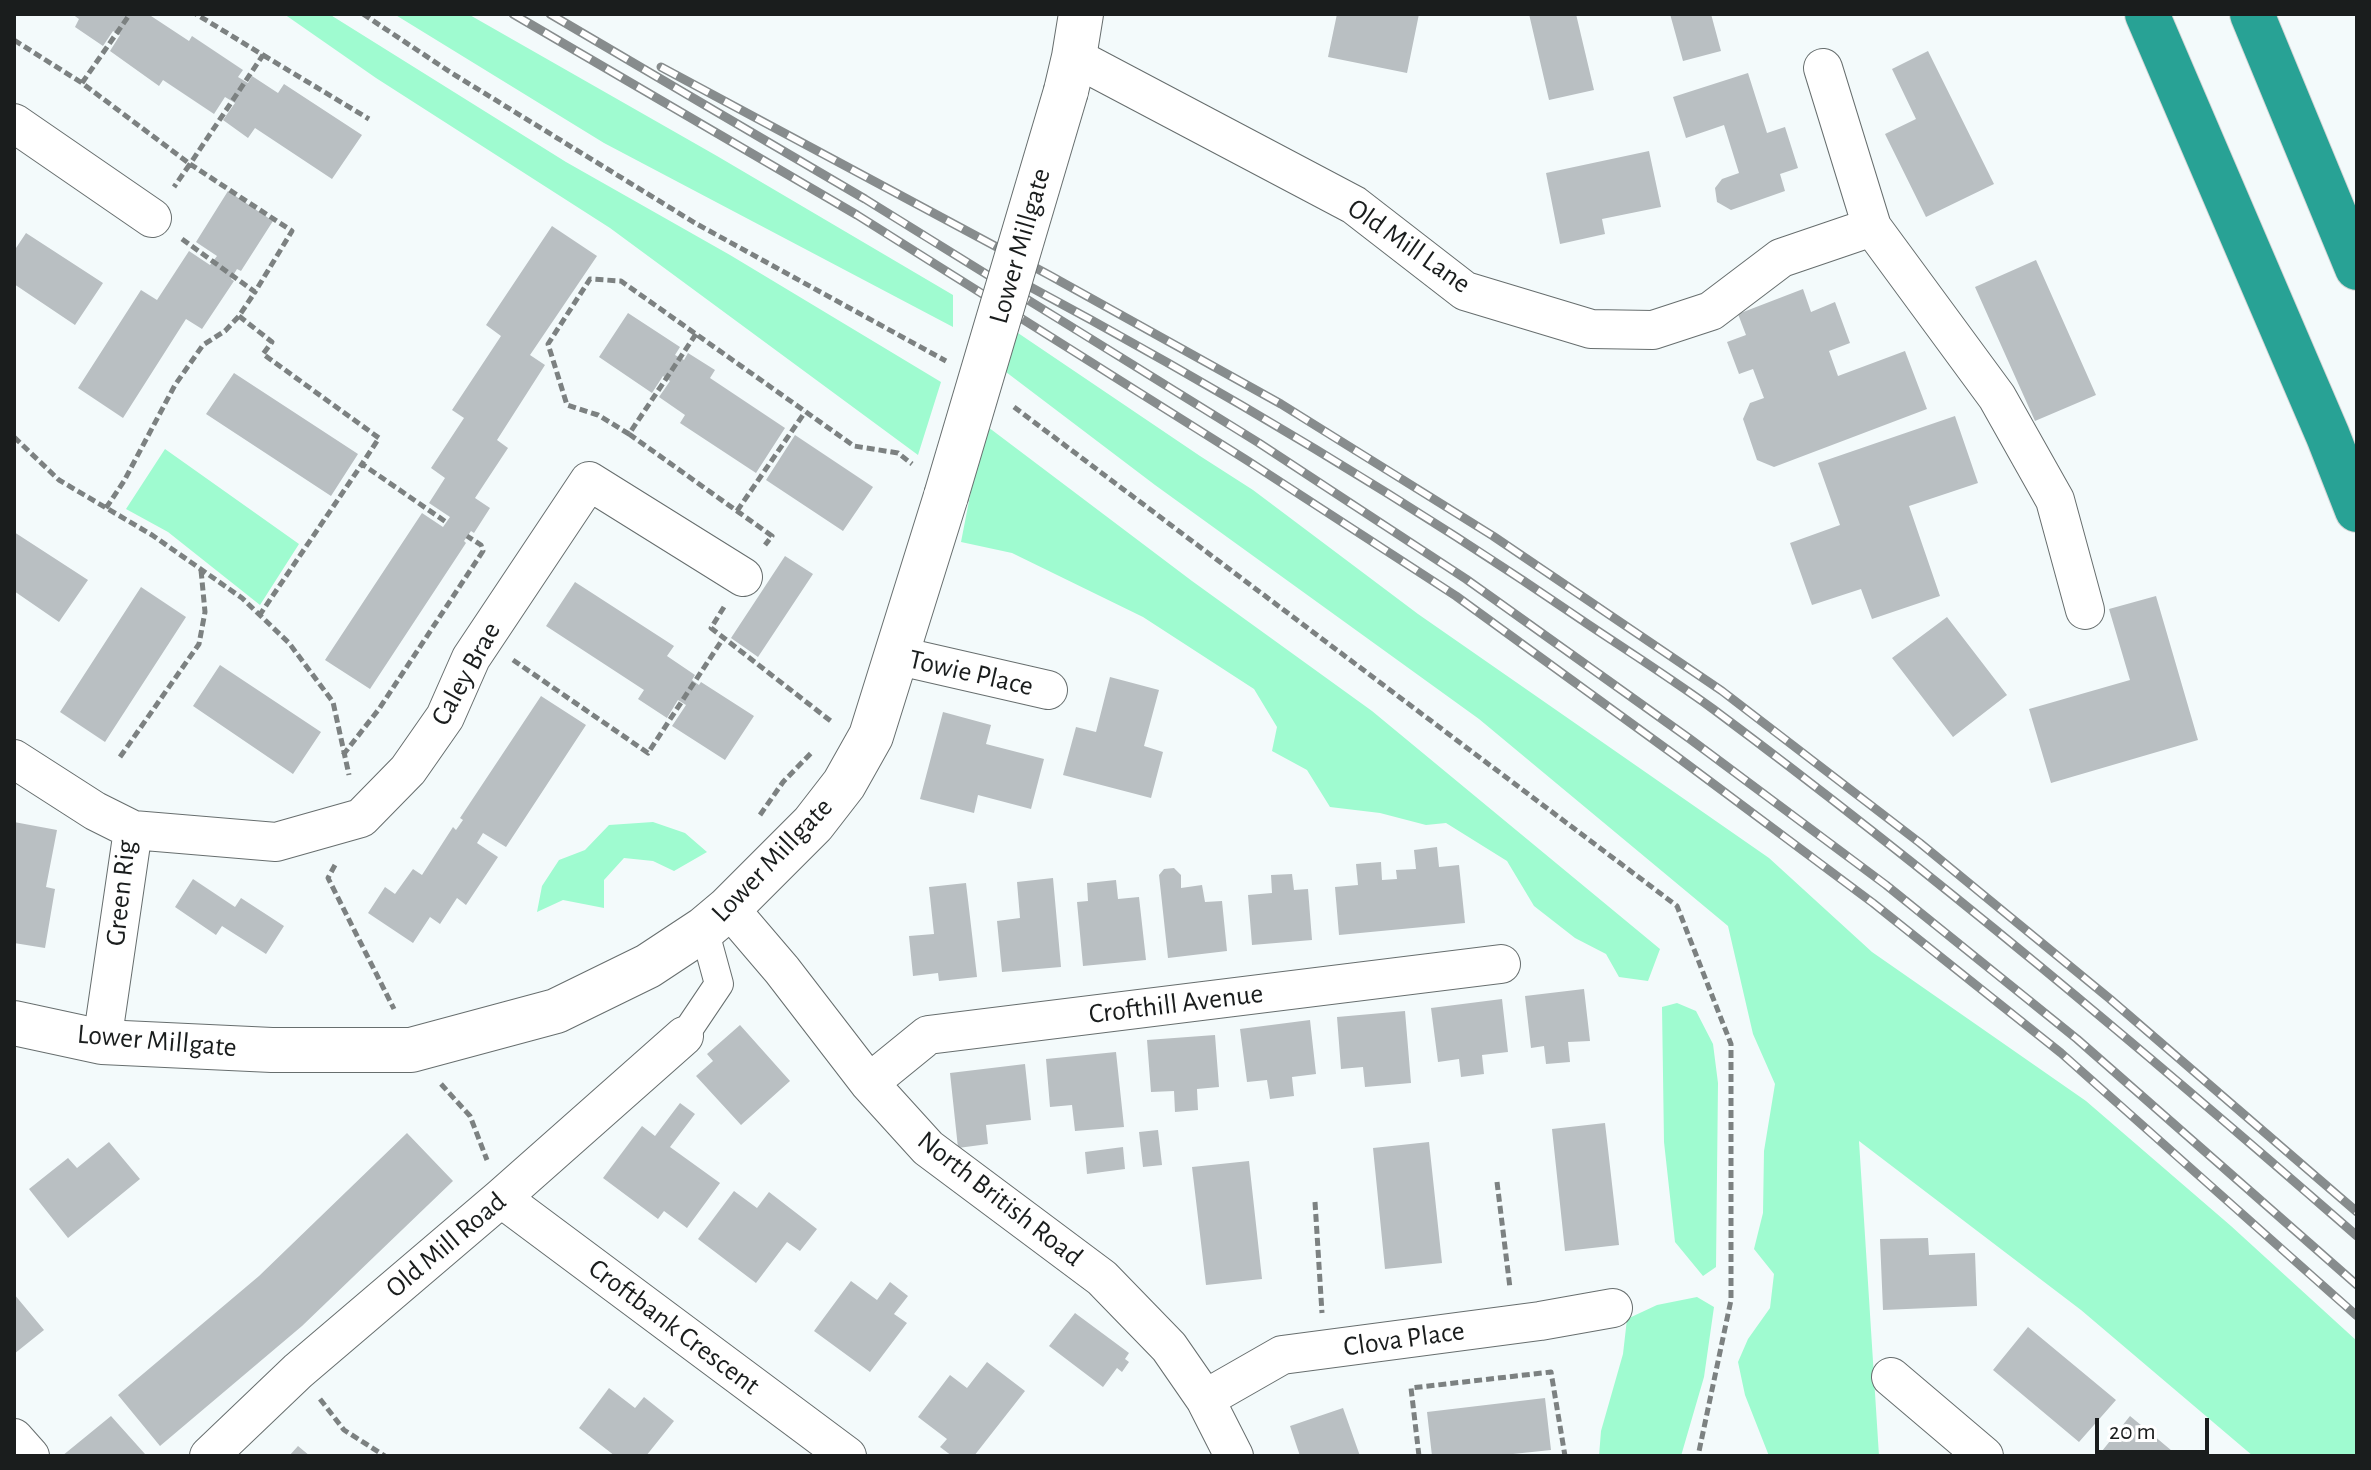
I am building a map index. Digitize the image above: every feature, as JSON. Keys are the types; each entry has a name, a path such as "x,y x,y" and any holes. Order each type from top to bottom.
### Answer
{"highway":[{"path":"2147,14 2292,350 2357,510"},
{"path":"2252,14 2357,268"}],"street":[{"name":"Lower Millgate","path":"14,1023 102,1042 272,1050 411,1050 556,1011 648,966 717,918 813,824 844,784 871,736 946,496 1070,74 1081,14"},
{"path":"1823,68 1872,227 1997,397 2055,500 2085,610"},
{"name":"Old Mill Lane","path":"1070,74 1354,205 1465,291 1591,329 1653,330 1711,311 1781,258 1872,227"},
{"path":"14,123 152,218"},
{"name":"Caley Brae","path":"133,830 276,842 361,818 408,770 445,717 471,658 589,481 743,577"},
{"name":"Towie Place","path":"895,655 1048,690"},
{"name":"Green Rig","path":"14,759 95,811 133,830 102,1042"},
{"path":"684,1036 719,984 717,918"},
{"name":"North British Road","path":"717,918 782,970 869,1083 928,1148 1102,1278 1169,1347 1205,1399 1234,1456"},
{"name":"Crofthill Avenue","path":"869,1083 928,1035 1501,964"},
{"name":"Old Mill Road","path":"209,1456 298,1371 501,1198 684,1036"},
{"name":"Croftbank Crescent","path":"501,1198 847,1456"},
{"name":"Clova Place","path":"1205,1399 1282,1355 1613,1308"},
{"path":"1891,1377 1984,1456"},
{"path":"14,1438 30,1456"}],"path":[{"path":"82,83 130,14"},
{"path":"196,14 369,119"},
{"path":"363,14 450,72 695,223 939,357"},
{"path":"14,40 82,83 190,164 292,231 239,316 225,331 203,345 175,385 124,481 106,508"},
{"path":"255,292 152,218 263,55"},
{"path":"837,726 711,628 772,536 629,434 598,415 567,405 548,344 590,279 621,281 854,446 898,453 946,496"},
{"path":"239,316 272,342 263,354 379,438 259,616"},
{"path":"629,434 696,334"},
{"path":"1009,403 1677,906 1731,1044 1731,1300 1698,1456"},
{"path":"737,511 805,412"},
{"path":"14,437 59,480 152,535 242,598 289,643 333,702 343,755 361,818"},
{"path":"362,464 446,522"},
{"path":"343,755 379,709 483,551 481,545 467,536"},
{"path":"120,757 199,644 205,612 200,569"},
{"path":"484,638 648,753 724,637"},
{"path":"328,878 387,992 411,1050 470,1116 501,1198"},
{"path":"1497,1182 1514,1324"},
{"path":"1315,1202 1325,1350"},
{"path":"298,1371 344,1430 385,1456"},
{"path":"1419,1456 1411,1388 1551,1372 1565,1456"}],"green space":[{"path":"284,14 329,14 566,162 730,255 941,382 918,455 610,228 376,78"},
{"path":"394,14 468,14 953,295 953,327 604,143"},
{"path":"1018,333 1253,490 1418,614 1769,858 1872,952 2086,1101 2231,1226 2357,1341 2357,1456 2253,1456 2081,1310 1859,1141 1879,1456 1769,1456 1745,1395 1738,1362 1748,1339 1770,1308 1774,1274 1754,1249 1763,1213 1764,1151 1775,1084 1753,1034 1728,926 1479,719 1155,485 1002,369"},
{"path":"984,424 1192,581 1372,711 1660,949 1648,981 1619,977 1606,954 1575,938 1534,906 1507,861 1446,823 1426,825 1380,813 1330,807 1307,770 1272,751 1277,727 1254,689 1143,617 1012,553 961,542"},
{"path":"165,449 299,544 260,605 168,532 126,509"},
{"path":"653,822 685,833 707,852 674,871 653,861 624,858 604,880 604,908 563,900 537,912 542,886 559,860 585,850 609,825"},
{"path":"1677,1003 1696,1011 1713,1044 1718,1083 1716,1267 1703,1276 1675,1242 1664,1142 1662,1007"},
{"path":"1697,1297 1714,1307 1704,1377 1681,1456 1599,1456 1601,1431 1623,1354 1627,1319 1657,1305"}],"building":[{"path":"72,14 148,14 189,41 192,36 243,70 238,77 248,83 252,76 278,93 284,84 362,135 332,179 255,128 248,138 223,120 235,103 225,97 214,114 163,80 159,86 110,51 120,35 113,31 103,46 75,27 79,19"},
{"path":"1337,14 1419,14 1407,73 1328,57"},
{"path":"1529,14 1576,14 1594,90 1549,100"},
{"path":"1670,14 1711,14 1721,51 1683,61"},
{"path":"1928,51 1994,184 1926,217 1885,134 1916,119 1892,69"},
{"path":"1748,73 1767,133 1785,127 1798,168 1780,174 1785,191 1731,210 1717,202 1715,188 1722,179 1739,173 1724,125 1686,138 1673,97"},
{"path":"1649,151 1661,207 1602,219 1605,234 1560,244 1546,173"},
{"path":"228,191 273,221 241,271 237,269 231,279 234,281 202,329 186,319 123,418 78,388 141,290 157,300 189,251 210,265 217,256 196,242"},
{"path":"552,226 597,256 530,355 545,365 497,440 508,448 475,498 490,508 474,533 471,531 464,541 466,543 370,689 325,660 422,513 443,527 450,517 429,503 445,478 431,468 464,418 452,410 501,336 486,325"},
{"path":"26,233 103,283 75,325 14,284 14,251"},
{"path":"2036,260 2096,395 2035,421 1975,287"},
{"path":"1803,289 1811,312 1835,302 1850,343 1829,351 1838,376 1905,351 1927,409 1774,467 1757,460 1743,419 1750,403 1764,398 1753,369 1739,374 1727,342 1746,335 1738,314"},
{"path":"628,313 680,347 675,355 684,360 688,353 715,370 710,378 785,428 756,473 680,423 685,415 659,397 670,381 663,376 652,393 599,357"},
{"path":"234,373 358,454 331,496 206,414"},
{"path":"1955,416 1978,483 1909,506 1940,596 1872,619 1861,589 1812,605 1790,543 1840,525 1818,463"},
{"path":"795,435 873,487 843,531 766,480"},
{"path":"14,532 88,580 59,622 14,591"},
{"path":"785,556 813,574 758,657 731,638"},
{"path":"575,582 674,646 667,656 695,675 692,680 699,685 701,682 754,716 725,760 672,726 686,705 678,700 667,718 638,699 644,690 546,626"},
{"path":"141,587 186,617 105,742 60,712"},
{"path":"2156,596 2198,740 2051,783 2029,709 2130,680 2109,609"},
{"path":"1947,617 2007,695 1953,737 1892,658"},
{"path":"220,665 321,732 293,774 193,706"},
{"path":"1110,677 1159,690 1144,746 1163,752 1151,798 1063,775 1076,727 1096,732"},
{"path":"541,696 586,725 506,847 483,833 477,843 498,857 466,905 457,898 440,924 430,917 413,943 368,913 385,887 395,894 413,869 422,875 453,827 456,830 463,820 460,818"},
{"path":"943,712 991,725 986,744 1044,759 1031,809 978,795 974,813 920,799"},
{"path":"14,822 57,830 46,887 55,889 45,948 14,943"},
{"path":"1437,847 1439,867 1459,865 1465,923 1339,935 1335,887 1358,885 1356,864 1381,862 1382,880 1397,879 1396,870 1416,869 1414,850"},
{"path":"1174,868 1181,875 1181,888 1202,885 1205,902 1222,901 1227,951 1168,958 1159,875 1164,869"},
{"path":"1292,874 1294,890 1308,889 1312,940 1252,945 1248,895 1272,893 1271,875"},
{"path":"1053,878 1061,967 1002,972 997,921 1020,918 1017,882"},
{"path":"193,879 235,907 241,898 284,926 266,954 222,926 216,935 175,907"},
{"path":"1116,880 1118,899 1139,897 1146,960 1083,966 1077,902 1088,901 1087,883"},
{"path":"966,883 977,977 939,981 938,973 913,976 909,936 934,934 929,887"},
{"path":"1584,989 1590,1041 1568,1042 1570,1062 1546,1064 1544,1046 1531,1048 1525,996"},
{"path":"1502,999 1508,1052 1482,1055 1484,1074 1461,1077 1459,1059 1438,1062 1431,1008"},
{"path":"1405,1011 1411,1083 1365,1087 1363,1067 1341,1069 1337,1017"},
{"path":"1310,1020 1316,1074 1292,1077 1294,1096 1270,1099 1267,1080 1247,1082 1240,1029"},
{"path":"740,1025 790,1081 741,1125 696,1076 713,1061 707,1054"},
{"path":"1215,1035 1219,1087 1197,1089 1198,1110 1175,1112 1174,1091 1151,1092 1147,1040"},
{"path":"1116,1052 1124,1127 1075,1131 1072,1105 1050,1107 1046,1059"},
{"path":"1025,1064 1031,1120 986,1125 988,1144 958,1148 950,1073"},
{"path":"680,1103 695,1114 670,1147 720,1183 687,1228 664,1211 658,1219 603,1178 642,1126 655,1136"},
{"path":"1605,1123 1619,1245 1565,1251 1552,1129"},
{"path":"1158,1130 1162,1165 1143,1167 1139,1132"},
{"path":"407,1133 453,1181 302,1326 160,1446 118,1395 259,1276"},
{"path":"109,1142 140,1179 68,1238 29,1189 68,1158 77,1168"},
{"path":"1429,1142 1442,1263 1385,1269 1373,1148"},
{"path":"1123,1147 1125,1169 1087,1174 1085,1152"},
{"path":"1249,1161 1262,1279 1206,1285 1192,1167"},
{"path":"734,1191 757,1208 769,1192 817,1229 800,1251 787,1242 756,1283 698,1239"},
{"path":"1928,1238 1929,1255 1975,1253 1977,1306 1883,1310 1880,1239"},
{"path":"851,1281 877,1300 890,1282 908,1296 894,1314 907,1323 870,1372 814,1331"},
{"path":"14,1294 44,1330 14,1354"},
{"path":"1075,1313 1129,1353 1125,1359 1129,1362 1122,1372 1117,1368 1103,1387 1049,1346"},
{"path":"2028,1327 2116,1400 2079,1442 1993,1370"},
{"path":"987,1362 1025,1391 974,1456 952,1456 940,1447 947,1439 918,1417 950,1375 967,1388"},
{"path":"609,1388 635,1408 644,1397 674,1421 646,1456 615,1456 579,1428"},
{"path":"1545,1398 1551,1450 1494,1456 1432,1456 1427,1412"},
{"path":"1343,1408 1360,1456 1300,1456 1290,1426"},
{"path":"111,1416 145,1454 62,1456"},
{"path":"2130,1416 2153,1435 2178,1456 2098,1456"},
{"path":"298,1446 310,1456 289,1456"}],"railway":[{"path":"513,14 857,215 1456,596 1873,903 2061,1053 2357,1316"},
{"path":"550,14 865,199 1259,443 1466,579 1690,739 1886,885 2077,1039 2357,1285"},
{"path":"661,67 1049,275 1281,404 1493,536 1722,691 1920,843 2110,999 2357,1212"},
{"path":"1012,277 1160,358 1377,487 1698,698 1960,901 2200,1100 2357,1236"}]}
